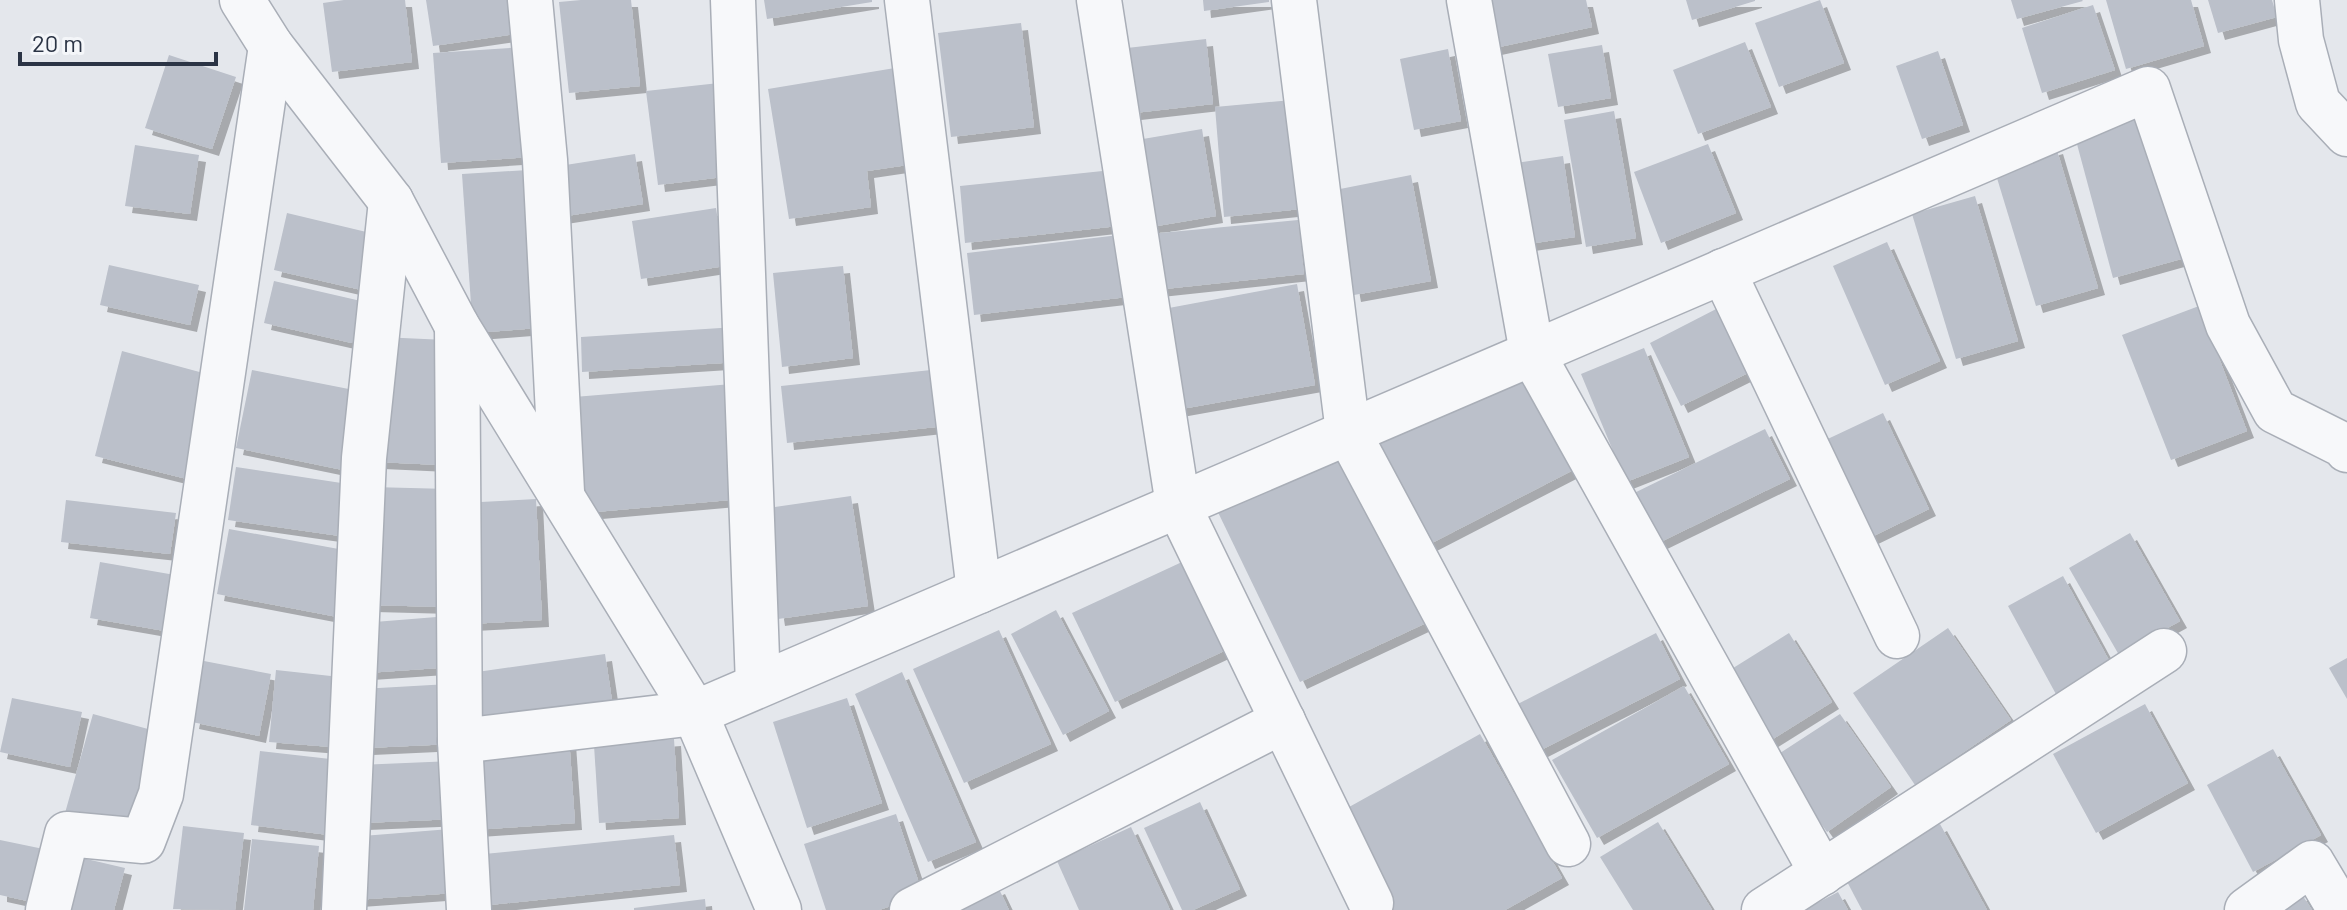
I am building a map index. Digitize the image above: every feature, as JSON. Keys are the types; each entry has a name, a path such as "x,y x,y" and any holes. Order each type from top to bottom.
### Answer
{"street":[{"path":"242,0 271,46 391,201 457,326 695,713 779,910"},
{"path":"530,0 545,160 562,498"},
{"path":"733,0 758,685"},
{"path":"907,0 979,591"},
{"path":"1099,0 1178,505 1371,903"},
{"path":"1294,0 1348,432 1568,844"},
{"path":"1469,0 1532,353 1822,873"},
{"path":"2297,0 2301,40 2318,103 2347,134"},
{"path":"48,910 67,834 143,841 161,794 271,46"},
{"path":"460,741 695,713 2148,89 2228,325 2275,411 2345,446 2347,450"},
{"path":"344,910 364,458 391,201"},
{"path":"1723,271 1897,636"},
{"path":"457,326 460,741 469,910"},
{"path":"1764,910 2164,651"},
{"path":"912,910 1283,721"},
{"path":"2247,910 2312,863 2340,910"}],"building":[{"path":"405,0 412,62 332,72 323,3"},
{"path":"426,0 523,0 528,32 433,46"},
{"path":"631,0 640,86 569,93 559,2"},
{"path":"764,0 872,0 872,2 767,19"},
{"path":"1203,0 1269,0 1269,2 1204,11"},
{"path":"1480,0 1586,0 1592,27 1490,49"},
{"path":"1686,0 1755,0 1755,1 1692,20"},
{"path":"1820,0 1844,63 1779,87 1755,23"},
{"path":"2011,0 2082,0 2083,1 2017,19"},
{"path":"2106,0 2191,0 2204,46 2126,69"},
{"path":"2208,0 2272,0 2277,17 2218,33"},
{"path":"2093,5 2115,70 2042,93 2022,28"},
{"path":"1021,23 1034,127 951,137 938,33"},
{"path":"1206,39 1213,104 1134,113 1127,48"},
{"path":"1745,42 1771,107 1698,134 1673,70"},
{"path":"1602,45 1611,98 1558,107 1548,54"},
{"path":"524,47 532,157 441,163 433,53"},
{"path":"1448,49 1461,121 1414,130 1400,59"},
{"path":"1938,51 1963,125 1922,139 1896,66"},
{"path":"169,55 236,77 212,149 145,128"},
{"path":"907,66 921,163 867,171 871,207 789,219 768,89"},
{"path":"719,83 731,176 658,185 646,91"},
{"path":"1292,100 1301,209 1224,217 1215,107"},
{"path":"1614,111 1636,238 1586,247 1564,120"},
{"path":"2141,115 2181,259 2113,278 2074,133"},
{"path":"1202,129 1216,216 1145,228 1131,141"},
{"path":"1708,144 1736,213 1661,243 1634,172"},
{"path":"135,145 199,155 190,214 125,206"},
{"path":"2056,147 2098,288 2036,306 1993,165"},
{"path":"635,154 643,204 560,217 553,167"},
{"path":"1563,156 1575,237 1528,244 1516,163"},
{"path":"528,170 538,328 473,333 462,174"},
{"path":"1112,170 1118,226 965,243 960,186"},
{"path":"1411,175 1431,281 1354,295 1335,190"},
{"path":"1975,196 2018,341 1956,359 1912,214"},
{"path":"716,208 725,266 641,279 632,221"},
{"path":"287,213 379,235 366,291 274,270"},
{"path":"1298,220 1304,274 1155,290 1149,234"},
{"path":"1119,235 1127,297 974,315 967,253"},
{"path":"1887,242 1940,361 1885,385 1833,266"},
{"path":"109,265 199,285 190,325 100,305"},
{"path":"843,266 853,358 782,367 773,273"},
{"path":"274,281 361,301 352,343 264,323"},
{"path":"1297,284 1315,385 1176,410 1158,310"},
{"path":"1722,306 1754,370 1681,406 1650,343"},
{"path":"2199,306 2247,431 2171,460 2122,335"},
{"path":"736,327 738,362 582,372 581,337"},
{"path":"381,337 446,340 441,465 377,462"},
{"path":"1644,348 1689,457 1626,482 1581,374"},
{"path":"122,351 218,377 191,480 95,456"},
{"path":"1521,359 1579,467 1426,546 1370,438"},
{"path":"252,370 359,391 343,470 236,448"},
{"path":"931,370 936,427 787,443 781,386"},
{"path":"732,384 741,499 584,513 574,397"},
{"path":"1883,413 1929,509 1863,541 1817,444"},
{"path":"1765,429 1790,479 1650,547 1626,497"},
{"path":"1342,443 1426,623 1300,682 1214,504"},
{"path":"236,467 348,484 340,536 228,520"},
{"path":"372,487 449,489 445,607 368,605"},
{"path":"851,496 868,606 778,619 761,509"},
{"path":"536,499 542,620 469,624 461,503"},
{"path":"66,500 176,513 170,554 61,542"},
{"path":"229,529 355,552 343,618 217,594"},
{"path":"2130,533 2180,621 2119,655 2069,568"},
{"path":"100,562 175,575 165,631 90,618"},
{"path":"1182,562 1224,651 1115,702 1072,613"},
{"path":"2063,576 2112,666 2057,696 2008,606"},
{"path":"1056,610 1109,711 1063,735 1011,634"},
{"path":"449,616 453,667 366,673 362,623"},
{"path":"1948,628 2011,720 1915,785 1853,693"},
{"path":"999,630 1051,744 964,783 913,669"},
{"path":"1656,633 1680,679 1537,752 1514,706"},
{"path":"1789,633 1832,702 1765,744 1722,675"},
{"path":"605,654 614,714 478,733 470,673"},
{"path":"2347,658 2347,699 2329,668"},
{"path":"204,661 271,674 259,736 192,722"},
{"path":"276,670 340,677 332,747 269,742"},
{"path":"902,672 976,842 928,862 855,694"},
{"path":"449,684 452,744 366,748 361,689"},
{"path":"1684,686 1729,764 1597,838 1552,760"},
{"path":"12,698 82,712 70,767 0,752"},
{"path":"847,698 882,803 807,828 773,722"},
{"path":"2145,704 2188,783 2096,833 2053,754"},
{"path":"93,714 159,732 131,831 65,813"},
{"path":"1840,714 1891,787 1827,832 1774,757"},
{"path":"1480,734 1562,878 1505,910 1386,910 1333,816"},
{"path":"569,738 575,823 474,830 469,745"},
{"path":"674,739 679,818 599,823 594,745"},
{"path":"2273,749 2321,835 2253,872 2207,785"},
{"path":"260,751 339,760 329,835 251,825"},
{"path":"453,761 456,819 361,823 358,765"},
{"path":"1200,802 1240,889 1193,910 1182,910 1144,828"},
{"path":"896,814 923,895 879,910 826,910 804,844"},
{"path":"1658,822 1712,910 1633,910 1600,857"},
{"path":"1940,824 1987,910 1862,910 1844,876"},
{"path":"183,826 244,833 235,910 173,909"},
{"path":"1131,827 1170,910 1079,910 1057,861"},
{"path":"450,829 454,893 355,900 350,837"},
{"path":"674,835 680,885 480,906 474,855"},
{"path":"252,839 319,846 313,910 244,910"},
{"path":"0,840 58,852 46,905 0,895"},
{"path":"65,854 125,868 114,910 51,910"},
{"path":"998,887 1009,910 948,910"},
{"path":"1838,892 1848,910 1804,910"},
{"path":"2301,893 2312,910 2275,910"},
{"path":"705,899 706,910 634,910 634,908"}]}
